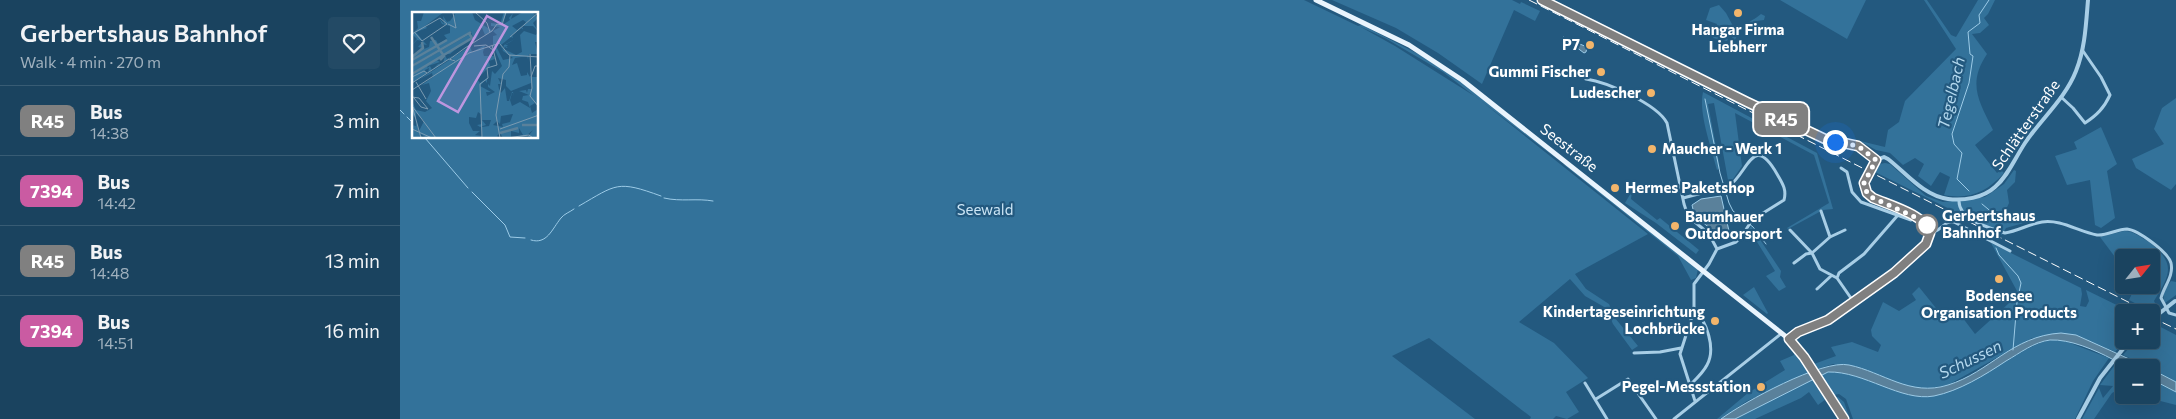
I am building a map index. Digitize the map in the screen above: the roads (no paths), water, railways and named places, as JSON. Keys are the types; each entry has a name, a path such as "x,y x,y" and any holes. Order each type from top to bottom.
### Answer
{"main road":[{"name":"Seestraße","path":"1316,0 1409,45 1462,80 1704,270 1789,339 1811,366 1844,419"}],"street":[{"name":"Schlätterstraße","path":"1542,0 1825,139 1858,146 1876,160 1884,157 1930,193 1940,198 1959,200 1985,193 1994,188 2005,176 2026,143 2060,97 2076,72 2083,51 2088,0"},
{"path":"2060,97 2073,108 2085,123 2100,113 2110,95 2083,51"},
{"path":"1586,79 1599,81 1662,115 1667,123 1688,216 1709,234 1717,248"},
{"path":"1683,198 1721,190 1732,185 1747,162 1754,156 1762,156 1770,162 1785,189 1784,200 1751,222 1736,242 1717,248 1694,284 1694,310 1681,348 1682,364 1695,401"},
{"path":"1789,339 1798,332 1828,320 1894,273 1926,244 1930,233 1927,226 1917,218 1873,198 1867,193 1864,183 1876,160"},
{"path":"1840,168 1848,172 1855,197 1861,202 1914,220 1917,218"},
{"path":"1959,200 1960,209 1966,215 2005,233 2043,222 2060,224 2100,235 2122,230 2135,230 2167,254 2171,261 2170,278 2161,298 2169,313 2176,315"},
{"path":"1821,211 1830,237"},
{"path":"1837,278 1839,273 1864,254 1898,215"},
{"path":"1930,233 1935,233 1950,221 2010,251"},
{"path":"1790,230 1812,253 1820,269 1837,278 1853,301"},
{"path":"1794,263 1806,254 1812,253 1830,237 1845,230"},
{"path":"1817,289 1831,276"},
{"path":"2160,313 2176,301"},
{"path":"1689,386 1707,366 1710,355 1708,332 1699,314 1694,310"},
{"path":"1674,419 1782,333"},
{"path":"1634,353 1660,352 1681,348"},
{"path":"2078,419 2092,391 2122,349"},
{"path":"1596,399 1628,378 1656,419"},
{"path":"1585,384 1607,419"}],"waterway":[{"name":"Tegelbach","path":"1969,191 1957,179 1962,153 1954,144 1952,134 1969,83 1973,56 1970,54 1968,32 1980,23 1979,15 1989,0"},
{"path":"1705,99 1720,173 1729,203 1733,211 1753,227 1766,244"},
{"path":"400,110 404,114"},
{"path":"407,117 412,122"},
{"path":"426,139 468,188"},
{"path":"579,206 610,189 626,186 661,196"},
{"path":"472,192 505,225 510,237 525,238"},
{"path":"664,198 713,201"},
{"name":"Tegelbach","path":"1982,204 2000,219"},
{"path":"531,240 537,241 545,238 562,217 574,209"},
{"name":"Tegelbach","path":"1996,248 1999,255 2018,276 2021,283 2017,302 2013,350"}],"railway":[{"path":"1529,0 2132,304"},
{"path":"2160,321 2176,329"}],"place":[{"name":"Hangar Firma Liebherr","path":"1738,13"},
{"name":"P7","path":"1590,45"},
{"name":"Gummi Fischer","path":"1601,72"},
{"name":"Ludescher","path":"1651,93"},
{"name":"Maucher - Werk 1","path":"1652,149"},
{"name":"Hermes Paketshop","path":"1615,188"},
{"name":"Gerbertshaus Bahnhof","path":"1927,225"},
{"name":"Baumhauer Outdoorsport","path":"1675,226"},
{"name":"Bodensee Organisation Products","path":"1999,279"},
{"name":"Kindertageseinrichtung Lochbrücke","path":"1715,321"},
{"name":"Pegel-Messstation","path":"1761,387"}],"park label":[{"name":"Seewald","path":"985,210"}],"water label":[{"name":"Schussen","path":"1970,359"}]}
